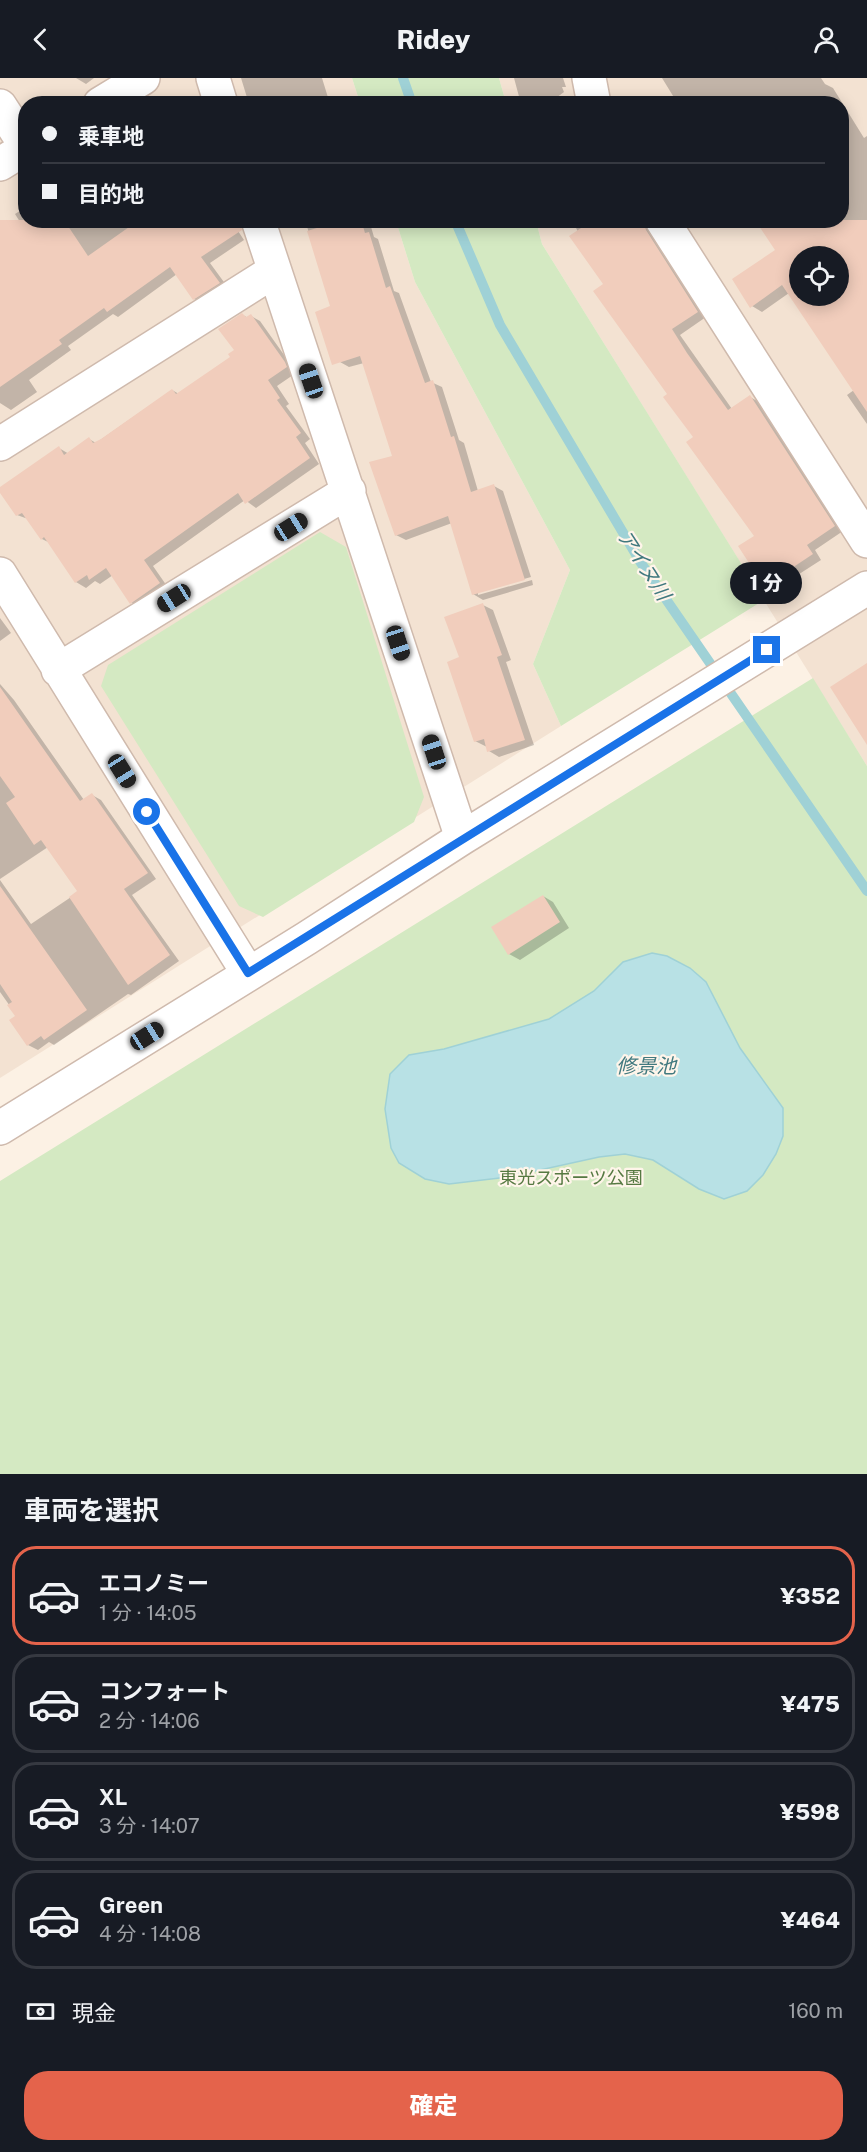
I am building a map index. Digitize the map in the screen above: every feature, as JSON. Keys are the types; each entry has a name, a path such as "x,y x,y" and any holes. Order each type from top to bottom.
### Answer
{"street":[{"path":"113,96 143,78"},
{"path":"213,78 219,96"},
{"path":"589,78 592,96"},
{"path":"0,106 18,134"},
{"path":"0,164 18,152"},
{"path":"261,228 462,838"},
{"path":"667,228 867,541"},
{"path":"0,444 274,271"},
{"path":"58,670 348,491"},
{"path":"0,574 248,973"},
{"path":"2,1122 344,915 462,838 867,588"}],"shaded area":[{"path":"0,78 352,78 358,96 18,96 18,228 398,228 415,282 570,570 533,664 561,726 0,1078"},
{"path":"499,78 867,78 867,766 542,244 538,228 849,228 849,96 504,96"}],"green space":[{"path":"352,78 499,78 504,96 358,96"},
{"path":"398,228 538,228 542,244 764,600 561,726 533,664 570,570 415,282"},
{"path":"320,532 346,547 424,797 414,822 263,917 239,906 101,686 108,665"},
{"name":"東光スポーツ公園","path":"813,678 867,766 867,1474 0,1474 0,1181"}],"water":[{"name":"修景池","path":"652,953 667,956 690,968 706,982 740,1048 783,1108 783,1136 776,1154 763,1175 747,1191 724,1199 699,1189 653,1160 625,1154 599,1157 508,1177 449,1184 425,1179 399,1163 391,1148 385,1109 390,1074 409,1055 444,1049 549,1019 594,991 623,962"}],"building":[{"path":"0,220 18,220 18,228 69,228 88,256 128,228 242,228 242,230 201,257 220,283 193,300 170,267 107,312 104,308 59,340 62,344 0,387"},
{"path":"849,220 867,220 867,412 796,306 849,306 849,246 789,246 789,295 782,285 750,308 732,279 775,250 760,228 849,228"},
{"path":"317,228 363,228 365,233 369,232 386,288 390,286 425,383 433,380 451,437 454,436 471,492 494,484 525,580 472,595 448,516 395,536 369,462 392,456 360,356 332,365 315,312 330,306 307,231"},
{"path":"581,228 645,228 698,312 672,329 687,353 728,410 750,395 835,526 807,545 813,554 783,574 781,570 762,583 738,546 754,536 686,442 693,437 663,397 667,394 593,291 603,284 569,236"},
{"path":"242,313 246,317 251,314 285,362 287,367 268,380 280,398 277,400 301,433 296,437 310,458 245,504 238,493 144,560 160,583 130,604 106,568 89,580 87,575 75,583 44,537 41,540 22,513 16,516 0,493 0,487 59,446 64,455 89,437 93,443 101,439 172,389 176,394 230,357 228,354 234,350 218,329"},
{"path":"483,603 502,655 497,657 525,740 487,752 484,739 474,742 447,662 459,657 444,617"},
{"path":"867,663 867,745 830,687"},
{"path":"0,687 80,801 92,793 148,873 124,889 170,955 128,985 69,897 77,891 41,840 34,845 6,803 15,797 0,776"},
{"path":"0,886 87,1010 44,1040 41,1036 27,1046 9,1020 15,1016 7,1005 12,1002 0,984"},
{"path":"543,895 560,922 508,955 491,927"}],"waterway":[{"name":"アイヌ川","path":"403,78 409,96"},
{"name":"アイヌ川","path":"458,228 500,325 641,563 867,891"}],"route":[{"path":"147,812 248,973 767,650"}]}
